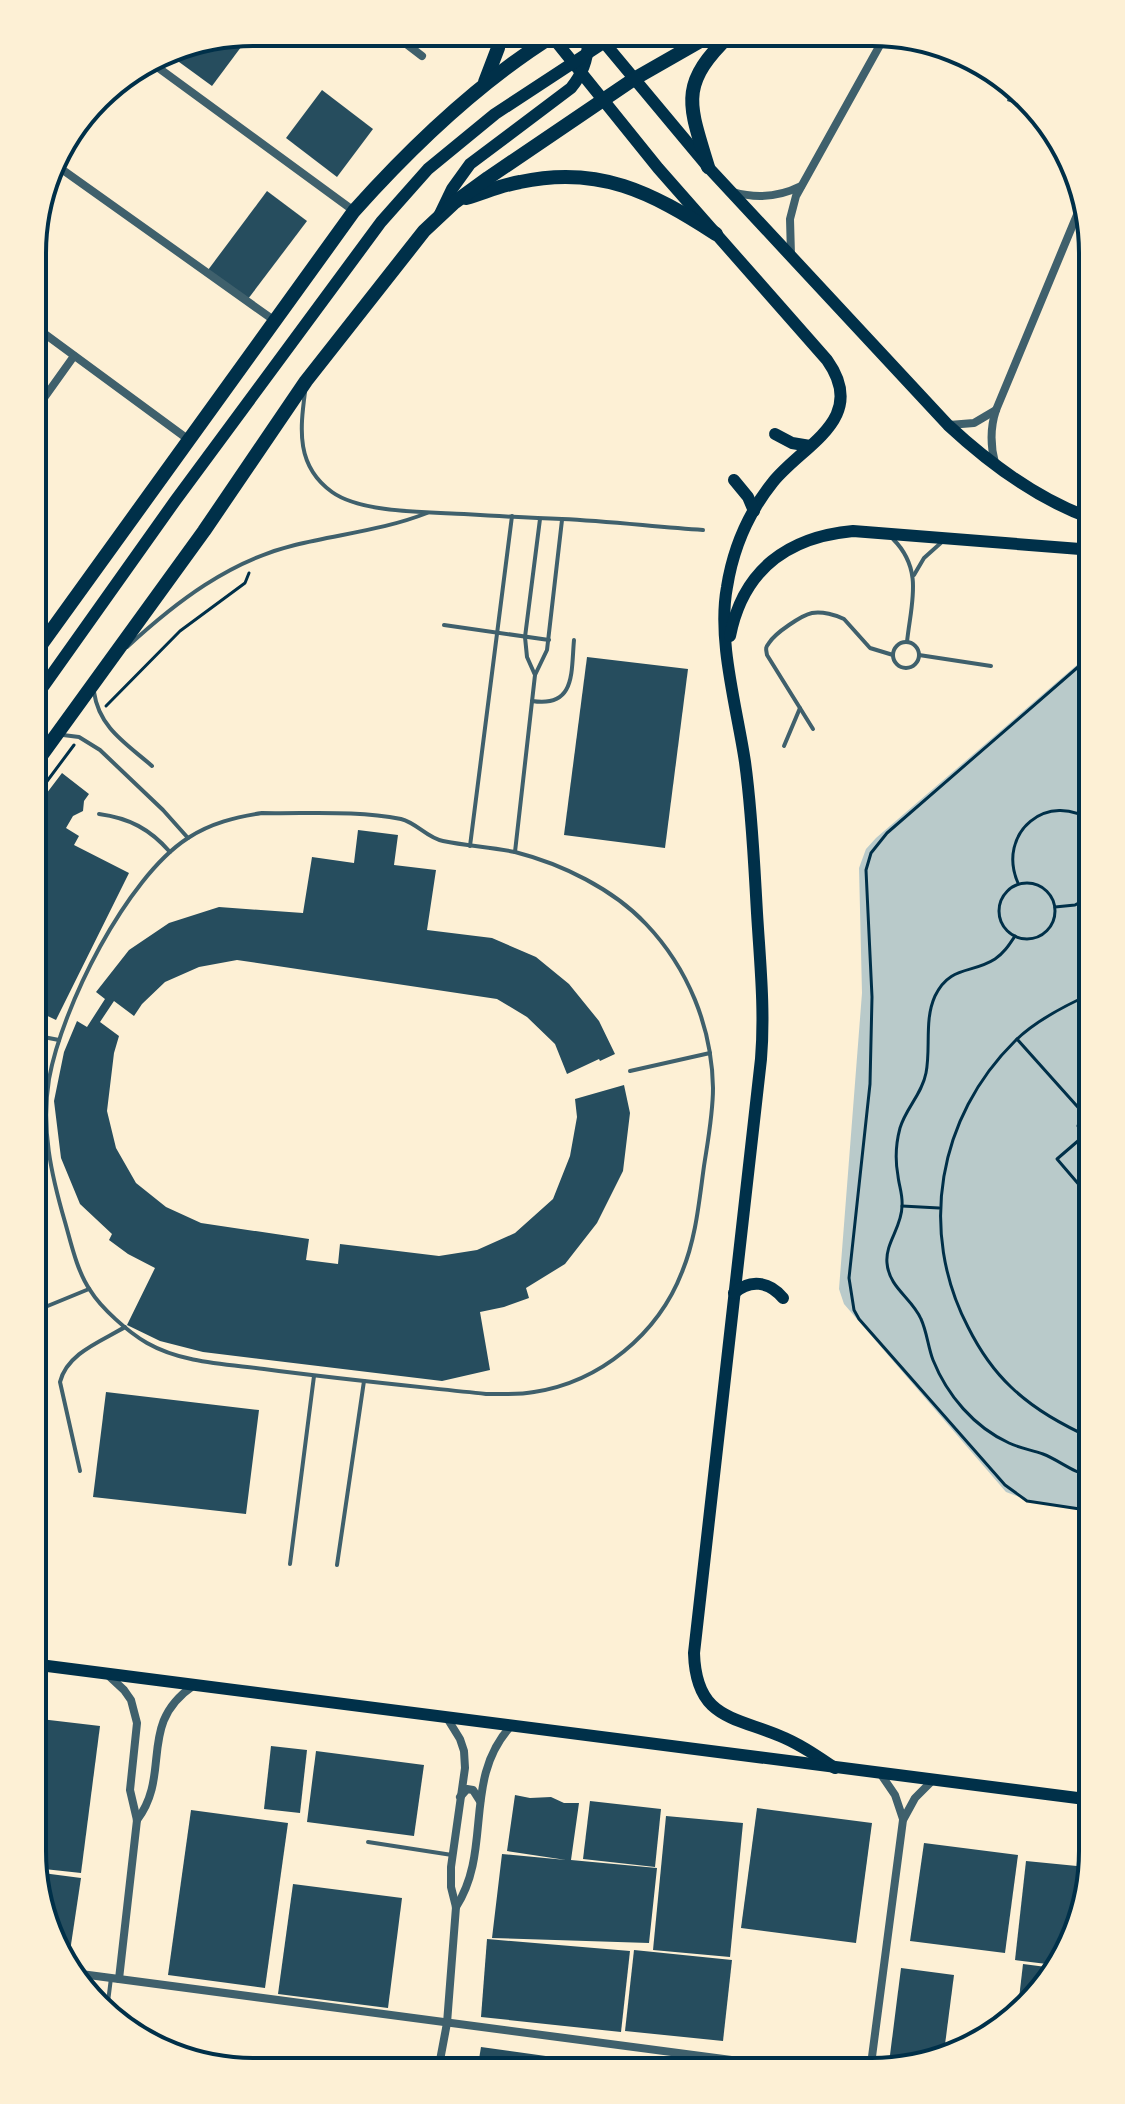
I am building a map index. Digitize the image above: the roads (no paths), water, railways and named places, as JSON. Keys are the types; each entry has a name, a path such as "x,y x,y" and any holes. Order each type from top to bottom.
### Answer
{"main road":[{"path":"482,87 498,46"},
{"path":"46,638 354,211 414,148 482,87 537,46"},
{"path":"561,46 658,168 834,370 840,394 835,419 829,430 779,476 754,511 736,550 726,591 725,634 750,805 764,1018 694,1653 699,1684 706,1698 717,1709 729,1718 800,1746 835,1768"},
{"path":"588,46 588,53"},
{"path":"439,216 452,189 470,164 571,88 578,68 594,46"},
{"path":"607,46 708,167 948,425 996,466 1054,502 1079,513"},
{"path":"46,749 204,531 306,381 410,247 455,202 634,79 692,46"},
{"path":"708,167 691,103 697,74 719,46"},
{"path":"46,683 175,501 381,222 428,169 495,114 578,68"},
{"path":"455,202 516,182 552,177 588,178 612,182 657,198 716,234"},
{"path":"775,434 792,443 810,446"},
{"path":"734,480 748,497 754,511"},
{"path":"728,655 735,613 751,584 773,560 801,543 832,533 853,531 1079,549"},
{"path":"734,1293 747,1284 764,1284 783,1298"},
{"path":"46,1666 1079,1798"}],"street":[{"path":"409,46 422,56"},
{"path":"791,255 790,219 796,196 879,46"},
{"path":"159,68 354,211"},
{"path":"64,170 275,321"},
{"path":"732,191 767,197 802,185"},
{"path":"996,466 991,444 996,410 1076,218"},
{"path":"46,335 189,440"},
{"path":"46,395 74,356"},
{"path":"948,425 974,423 996,410"},
{"path":"106,1674 131,1700 135,1711 136,1735 130,1790 137,1820 115,1979"},
{"path":"137,1820 152,1792 158,1737 166,1712 193,1685"},
{"path":"440,2058 447,2023 456,1907 451,1887 452,1855 465,1768 460,1739 447,1718"},
{"path":"456,1907 470,1880 485,1773 496,1746 511,1726"},
{"path":"136,1735 158,1737"},
{"path":"465,1768 472,1779 477,1780 485,1773"},
{"path":"880,1773 895,1795 903,1820"},
{"path":"872,2058 903,1820 915,1798 933,1780"},
{"path":"460,1797 467,1789 473,1790 481,1801"},
{"path":"88,1975 715,2058"}],"lane":[{"path":"306,381 301,438 308,464 334,494 359,504 429,512 703,530"},
{"path":"152,766 115,735 99,713 95,703 99,676 176,604 244,563 294,545 396,525 429,512"},
{"path":"470,846 512,516"},
{"path":"535,675 527,657 525,637 540,519"},
{"path":"515,852 535,675 544,659 549,640 562,519"},
{"path":"886,534 901,547 914,575"},
{"path":"907,642 914,575 924,558 947,539"},
{"path":"813,729 767,655 766,648 775,636 804,615 817,612 839,616 870,648 893,655"},
{"path":"444,625 549,640"},
{"path":"532,701 547,703 564,693 570,681 574,640"},
{"path":"907,642 916,646 919,655 914,666 903,668 897,665 893,655 897,645 907,642"},
{"path":"919,655 991,666"},
{"path":"784,746 800,708"},
{"path":"56,735 79,737 100,750 188,838"},
{"path":"262,813 368,814 410,822 437,840 515,852 586,880 617,899 645,923 669,951 688,982 702,1017 710,1053 713,1090 710,1126 697,1220 682,1272 659,1316 625,1352 604,1366 559,1387 511,1394 314,1376 169,1354 125,1327 89,1289 67,1229 48,1157 49,1080 59,1040 102,942 151,870 188,838 236,817 262,813"},
{"path":"99,814 115,816 146,829 170,852"},
{"path":"46,1038 59,1040"},
{"path":"630,1071 710,1053"},
{"path":"46,1307 89,1289"},
{"path":"80,1471 60,1382 62,1373 79,1354 125,1327"},
{"path":"290,1564 314,1376"},
{"path":"337,1565 364,1381"},
{"path":"368,1842 452,1855"},
{"path":"110,1999 115,1979"}]}
